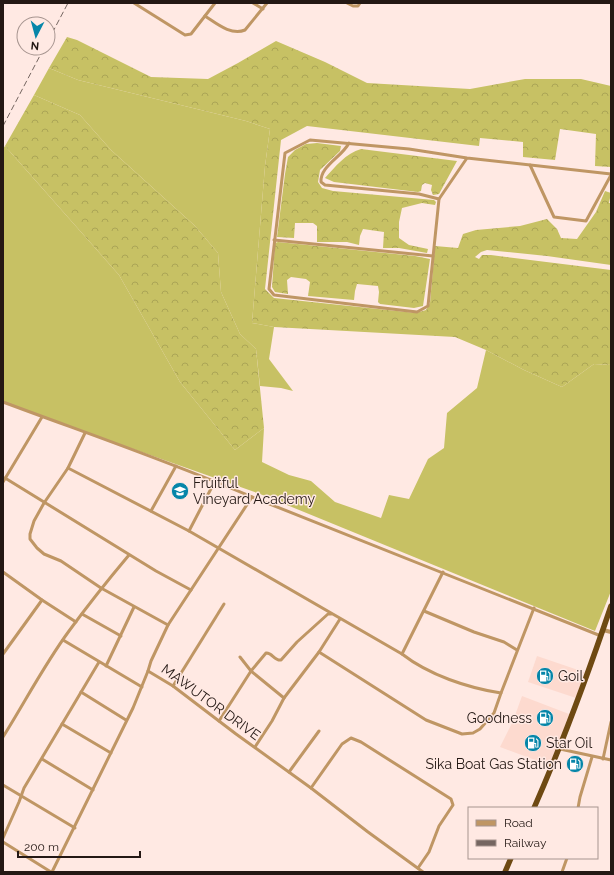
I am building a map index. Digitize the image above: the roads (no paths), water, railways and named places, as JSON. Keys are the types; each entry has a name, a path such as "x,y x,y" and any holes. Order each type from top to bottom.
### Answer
{"highway":[{"path":"534,807 560,749 611,606"},
{"path":"505,872 511,859"}],"street":[{"path":"134,3 185,35 191,34 215,3"},
{"path":"253,3 263,9"},
{"path":"205,16 225,29 230,31 242,31 267,3"},
{"path":"347,3 354,6 358,6 360,3"},
{"path":"467,158 439,199 428,306 417,312 274,295 269,289 285,153 310,140 409,149 467,158 530,165 611,175 586,221 554,217 530,165"},
{"path":"349,143 346,151 323,172 321,182 325,185 419,194 439,199"},
{"path":"274,240 433,256"},
{"path":"3,402 135,450 214,481 252,498 534,608 602,633 611,632"},
{"path":"3,482 42,417"},
{"path":"85,433 68,468 44,503 34,521 30,534 30,540 44,554 61,561 101,588 168,625"},
{"path":"151,511 176,466"},
{"path":"68,468 189,531 421,666 451,680 481,690 501,693"},
{"path":"6,478 129,555 191,590"},
{"path":"189,531 214,481"},
{"name":"MAWUTOR DRIVE","path":"252,498 168,625 151,661 148,671 173,686 423,872"},
{"path":"3,738 63,640 101,588 129,555"},
{"path":"3,572 76,622"},
{"path":"402,654 443,572"},
{"path":"3,654 42,600"},
{"path":"173,686 224,604"},
{"path":"106,666 134,607"},
{"path":"319,652 426,720 462,734 473,733 480,729 494,713 534,608"},
{"path":"424,611 474,632 504,642 517,650"},
{"path":"82,614 121,636"},
{"path":"219,721 251,671 268,652 276,659 281,660 297,642 328,614 331,614"},
{"path":"255,747 272,721 284,698 319,652 340,619"},
{"path":"63,640 142,687"},
{"path":"240,657 251,671 284,698"},
{"path":"3,838 29,780 99,662"},
{"path":"3,842 52,872 133,708 148,671"},
{"path":"81,692 126,720"},
{"path":"603,759 611,722"},
{"path":"62,724 111,753"},
{"path":"289,772 319,731"},
{"path":"311,788 342,744 351,738 360,742 452,799 453,806 439,826 430,852 418,868"},
{"path":"560,749 611,760"},
{"path":"578,807 592,757"},
{"path":"42,759 93,790"},
{"path":"3,785 75,828"},
{"path":"562,872 567,859"},
{"path":"41,872 44,868"}],"railway":[{"path":"56,26 68,3"},
{"path":"3,126 40,56"}],"place":[{"name":"Fruitful Vineyard Academy","path":"180,491"},
{"name":"Goil","path":"545,676"},
{"name":"Goodness","path":"545,718"},
{"name":"Star Oil","path":"533,743"},
{"name":"Sika Boat Gas Station","path":"575,764"}]}
